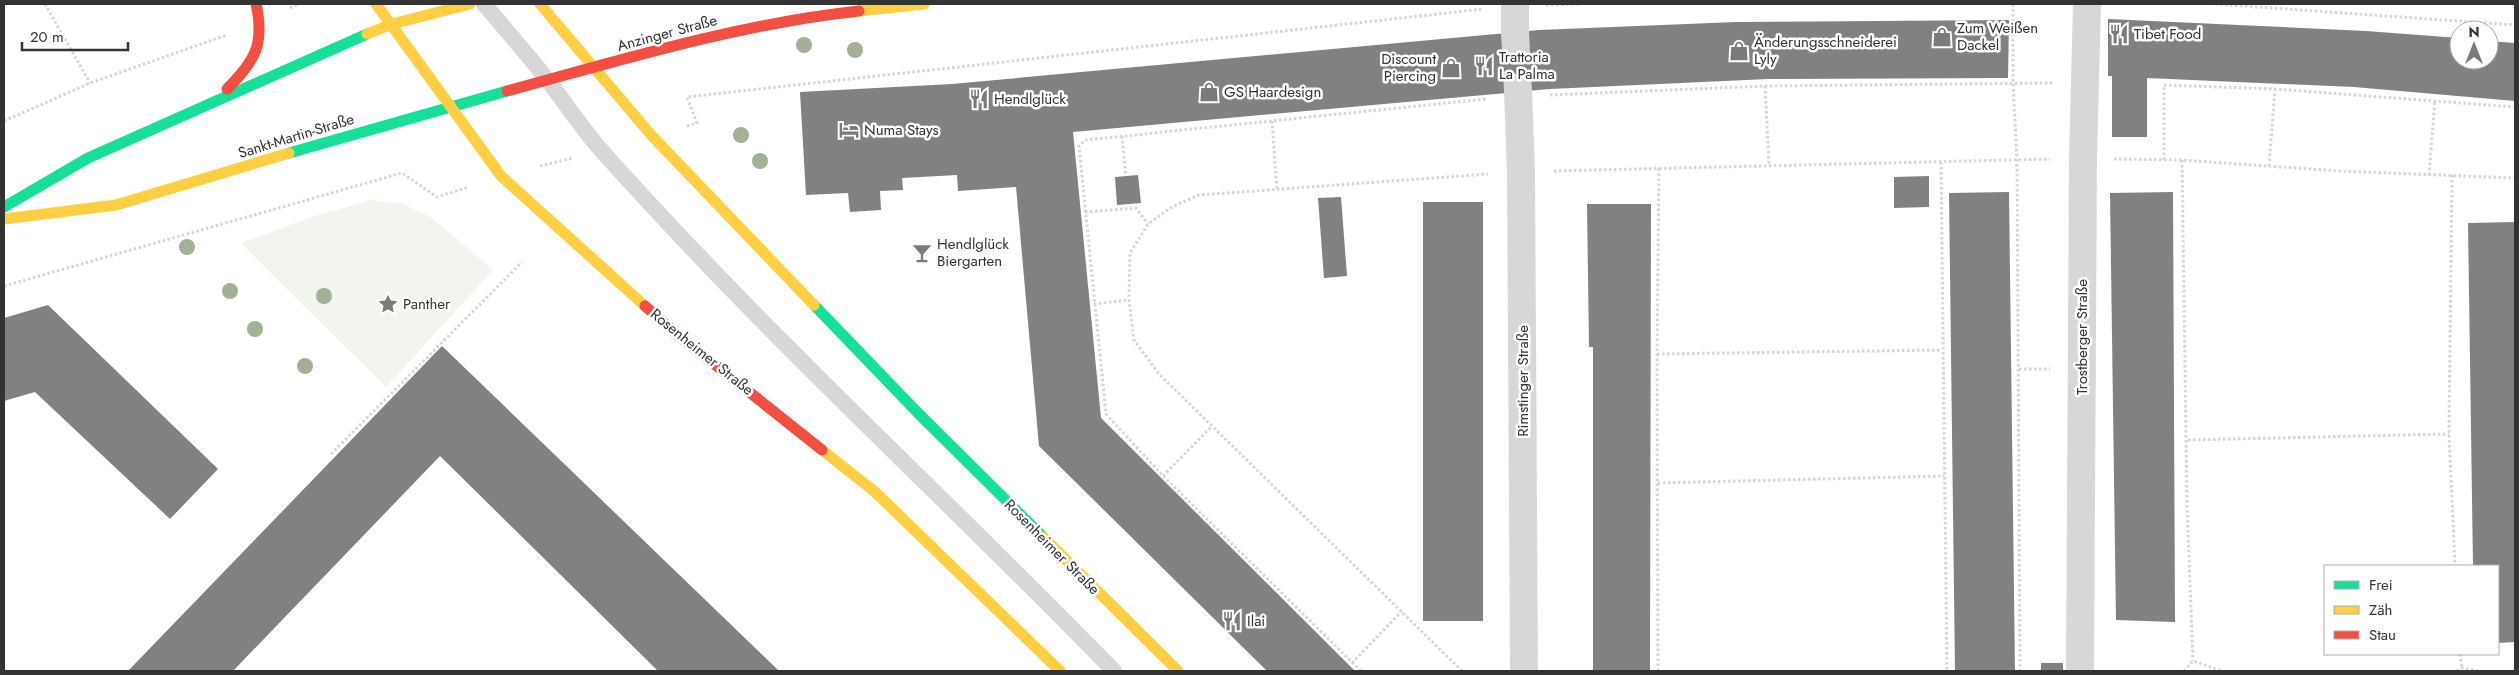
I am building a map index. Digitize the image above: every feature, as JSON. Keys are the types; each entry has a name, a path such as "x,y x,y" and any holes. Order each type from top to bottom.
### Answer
{"main road":[{"path":"216,99 246,70 256,53 262,29 256,4"},
{"name":"Rosenheimer Straße","path":"376,4 501,176 679,336 874,491 1060,671"},
{"path":"4,207 88,158 333,47 392,24 470,4"},
{"name":"Rosenheimer Straße","path":"540,4 652,136 918,413 1178,671"},
{"name":"Anzinger Straße","path":"595,68 691,40 805,17 924,4"},
{"name":"Sankt-Martin-Straße","path":"4,219 116,206 377,127 595,68"}],"street":[{"name":"Trostberger Straße","path":"2080,671 2083,159 2087,4"},
{"path":"1515,5 1515,32"},
{"name":"Rimstinger Straße","path":"1518,94 1521,172 1524,671"}],"lane":[{"path":"484,4 602,150 727,285 1006,560 1114,671"}],"path":[{"path":"45,4 90,83"},
{"path":"652,136 697,123 687,97 1515,5 1582,4"},
{"path":"2013,4 2013,83 2017,160 2020,671"},
{"path":"2215,4 2515,25"},
{"path":"4,121 90,83 205,43"},
{"path":"1360,671 1163,476 1106,414 1079,146 1085,140 1518,94 1765,86 2084,84"},
{"path":"2164,160 2164,85 2275,89 2515,107"},
{"path":"1765,86 1769,166"},
{"path":"2269,166 2275,89"},
{"path":"2429,175 2435,100"},
{"path":"1272,121 1277,190"},
{"path":"1122,136 1126,176"},
{"path":"4,286 402,174 437,197 501,176 602,150"},
{"path":"1462,671 1159,374 1134,340 1128,300 1130,253 1148,224 1170,208 1199,195 1521,172 2017,160 2182,160 2429,175 2515,178"},
{"path":"2182,160 2188,440 2187,506 2193,660 2184,671"},
{"path":"1941,162 1947,671"},
{"path":"1658,671 1657,354 1659,168"},
{"path":"2452,175 2449,434 2455,565"},
{"path":"1085,212 1136,208 1148,224"},
{"path":"330,454 522,262"},
{"path":"1094,304 1128,300"},
{"path":"1657,354 1942,350"},
{"path":"1163,476 1212,426"},
{"path":"2188,440 2449,434"},
{"path":"1658,483 1944,476"},
{"path":"1352,664 1402,611"},
{"path":"2460,655 2462,668"},
{"path":"2193,660 2222,671"},
{"path":"2457,671 2462,668 2480,671"}],"shaded area":[{"path":"371,200 403,204 432,218 493,270 386,387 241,243 315,216"}],"building":[{"path":"2108,19 2366,31 2449,37 2449,70 2499,70 2499,42 2515,43 2515,101 2354,87 2147,78 2147,137 2112,137 2112,76 2108,76"},
{"path":"2009,20 2008,78 1768,79 1550,89 1073,132 1101,418 1355,671 1267,671 1039,446 1016,187 958,191 957,175 902,178 903,190 880,191 881,210 850,212 848,193 806,195 800,92 952,84 1539,30 1736,22"},
{"path":"1138,175 1141,203 1117,205 1115,177"},
{"path":"1929,176 1929,207 1894,208 1894,177"},
{"path":"2009,192 2015,671 1955,671 1949,193"},
{"path":"2173,192 2175,622 2116,620 2110,193"},
{"path":"1341,197 1347,276 1324,278 1318,198"},
{"path":"1423,202 1483,202 1483,621 1423,621"},
{"path":"1587,204 1651,204 1650,671 1593,671 1593,347 1589,347"},
{"path":"2515,222 2515,642 2499,643 2499,565 2473,565 2468,223"},
{"path":"48,305 218,469 170,519 35,392 4,401 4,318"},
{"path":"442,346 779,671 658,671 440,456 233,671 128,671"},
{"path":"2041,663 2063,663 2063,671 2041,671"}],"tunnel":[{"path":"1515,32 1518,91"}],"traffic: fast":[{"path":"4,207 88,158 367,34"},
{"path":"289,153 507,91"},
{"path":"814,305 918,413 1043,537"}],"traffic: slow":[{"path":"376,4 501,176 645,306"},
{"path":"367,34 392,24 470,4"},
{"path":"540,4 652,136 814,305"},
{"path":"859,11 924,4"},
{"path":"4,219 116,205 289,153"},
{"path":"822,450 874,491 1060,671"},
{"path":"1043,537 1178,671"}],"traffic: jam":[{"path":"227,89 245,70 255,51 259,30 256,4"},
{"path":"507,91 682,44 770,24 859,11"},
{"path":"645,306 679,336 822,450"}],"place":[{"name":"Tibet Food","path":"2119,34"},
{"name":"Zum Weißen Dackel","path":"1942,37"},
{"name":"Änderungsschneiderei Lyly","path":"1739,51"},
{"name":"Trattoria La Palma","path":"1484,66"},
{"name":"Discount Piercing","path":"1451,68"},
{"name":"GS Haardesign","path":"1209,92"},
{"name":"Hendlglück","path":"979,99"},
{"name":"Numa Stays","path":"849,130"},
{"name":"Hendlglück Biergarten","path":"922,253"},
{"name":"Panther","path":"388,304"},
{"name":"Ilai","path":"1232,621"}]}
